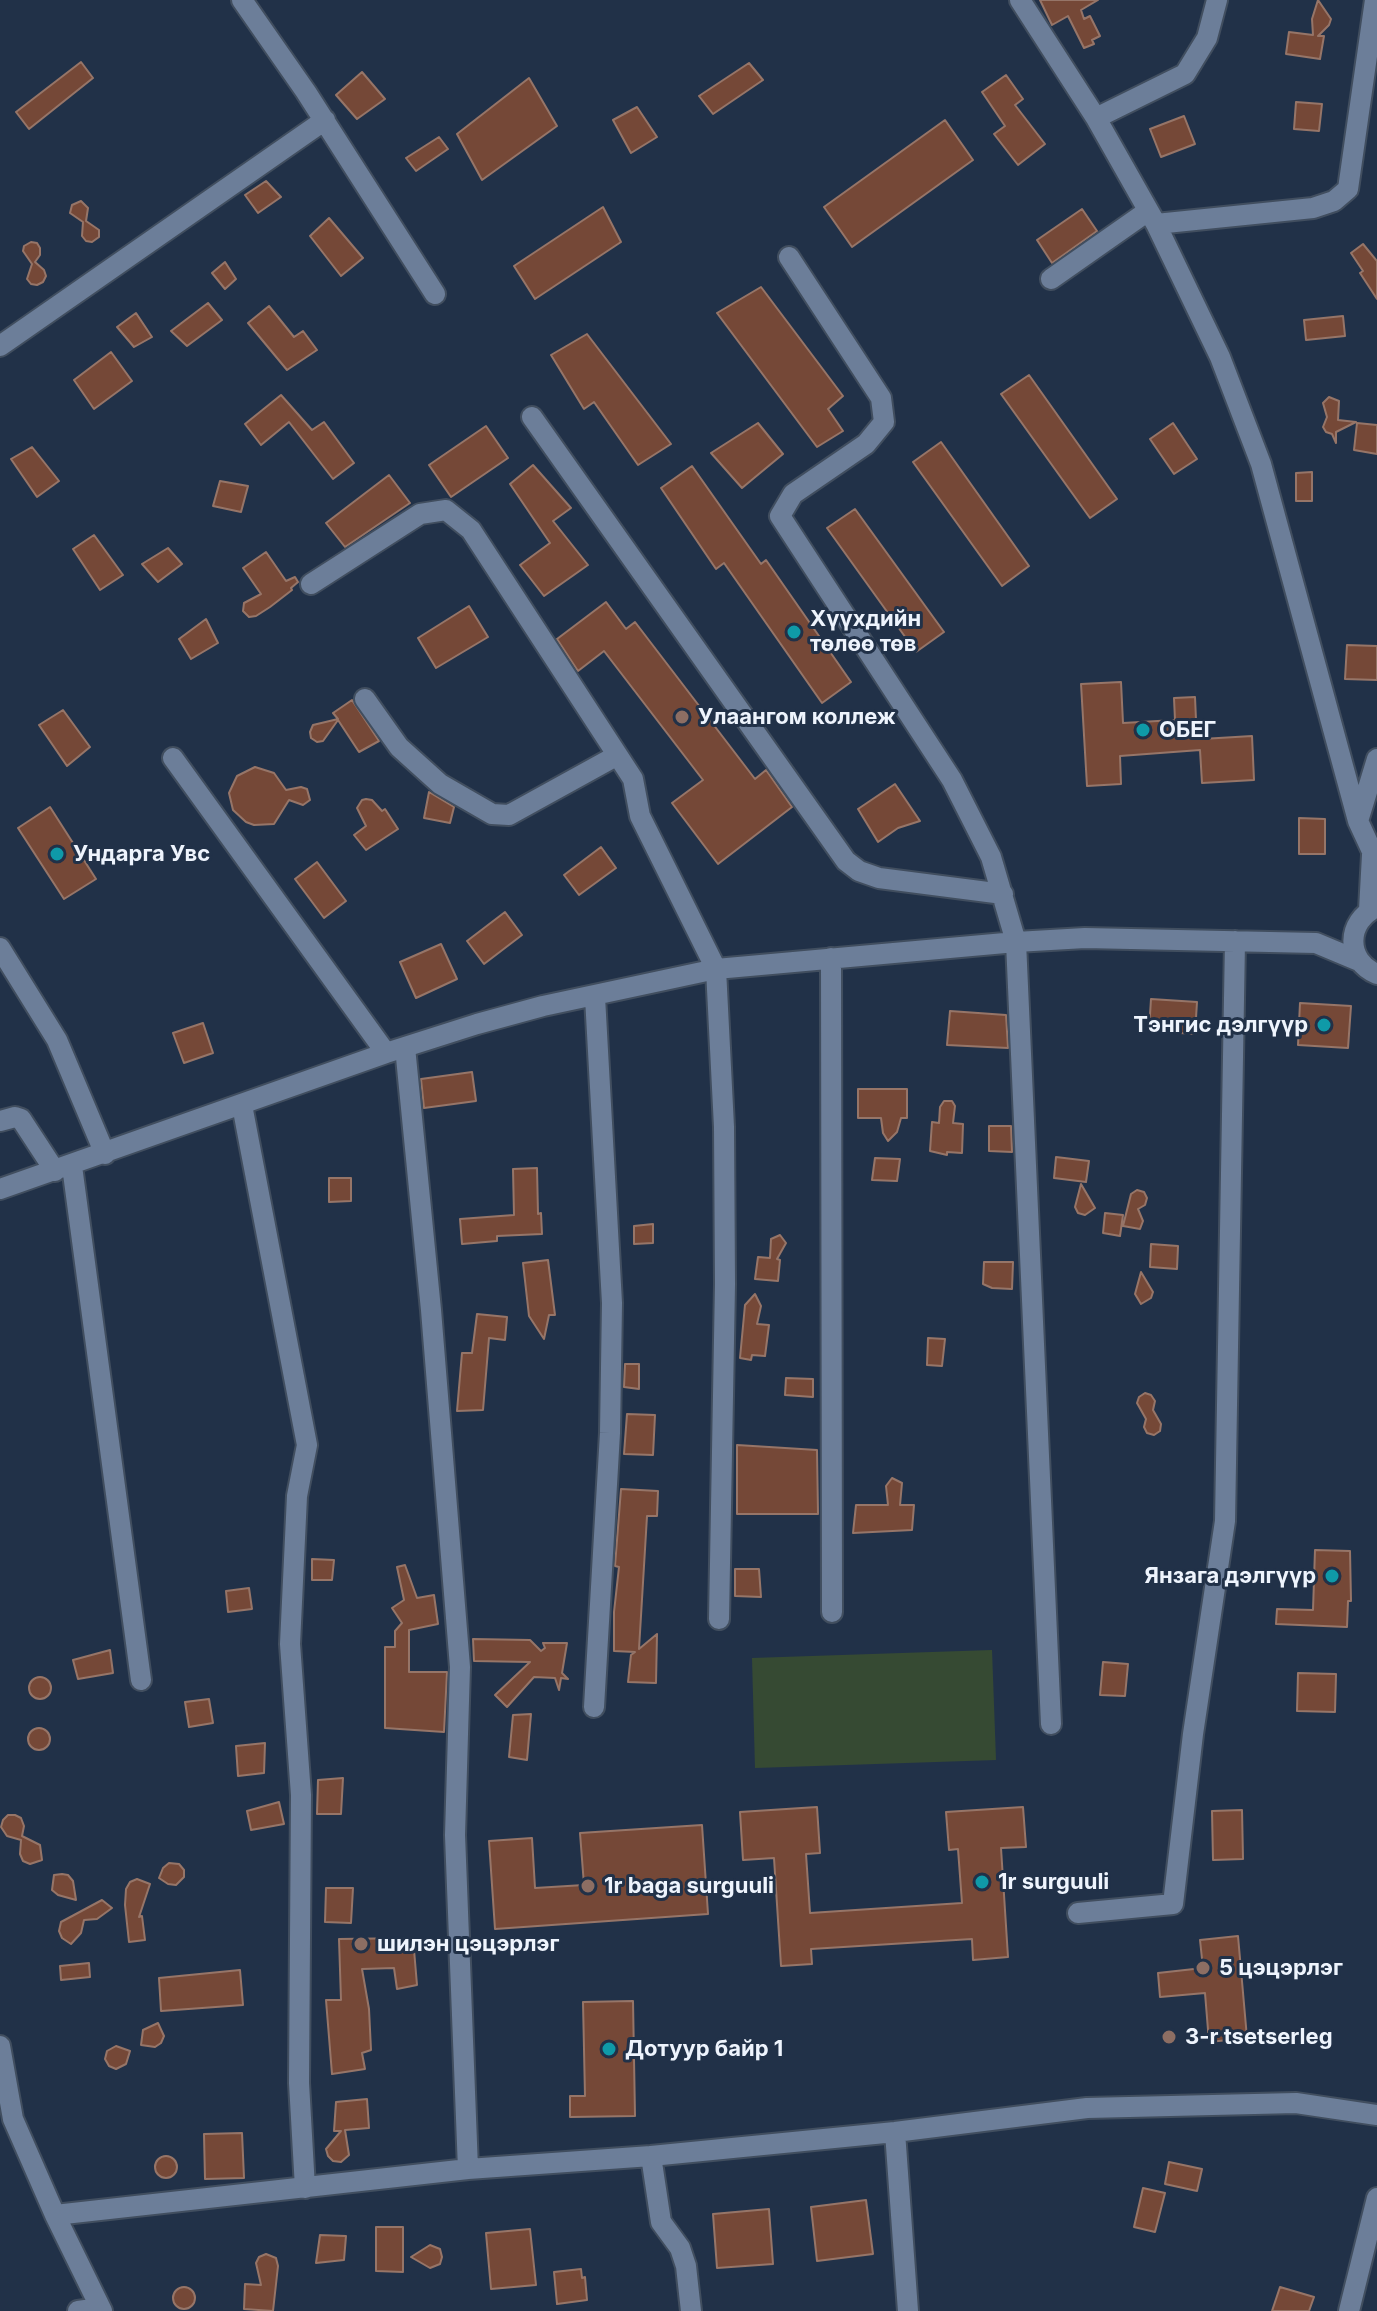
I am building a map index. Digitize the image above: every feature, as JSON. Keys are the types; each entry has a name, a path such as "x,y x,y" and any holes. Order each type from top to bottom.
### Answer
{"street":[{"path":"242,0 325,120 435,294"},
{"path":"1020,0 1096,118 1152,218 1220,357 1261,464 1358,821 1375,858 1369,912 1353,939 1371,972"},
{"path":"1096,118 1185,74 1207,38 1217,0"},
{"path":"1051,279 1152,218 1313,208 1334,201 1348,189 1375,0"},
{"path":"0,346 325,120"},
{"path":"789,257 881,398 884,422 866,444 793,494 780,516 952,780 991,857 1016,942 1051,1724"},
{"path":"532,417 846,861 859,871 879,878 1003,894"},
{"path":"311,584 420,514 446,510 471,530 633,779 640,816 716,969 724,1143 725,1284 719,1619"},
{"path":"365,699 399,747 440,784 492,814 509,815 616,756"},
{"path":"173,758 396,1050 431,1310 460,1667 455,1835 468,2169"},
{"path":"1358,821 1377,759"},
{"path":"1316,943 1369,912"},
{"path":"0,1189 396,1050 543,1006 716,969 1085,938 1316,943 1371,972"},
{"path":"1078,1913 1173,1904 1193,1734 1225,1521 1235,941"},
{"path":"0,948 57,1040 105,1154"},
{"path":"831,958 832,1612"},
{"path":"594,1707 610,1433 612,1303 595,997"},
{"path":"242,1105 307,1445 297,1496 290,1644 301,1795 299,2083 305,2188"},
{"path":"0,1121 15,1117 21,1119 63,1168 141,1680"},
{"path":"0,2046 13,2119 101,2310 78,2311"},
{"path":"55,2215 468,2169 651,2156 895,2132 1087,2108 1296,2103 1377,2115"},
{"path":"895,2132 908,2311"},
{"path":"651,2156 661,2222 680,2248 686,2266 691,2311"},
{"path":"1349,2311 1373,2236 1377,2198"}],"green space":[{"path":"992,1650 996,1760 755,1768 752,1658"}],"building":[{"path":"1040,0 1098,0 1081,10 1084,19 1090,16 1100,36 1092,40 1094,44 1084,48 1068,16 1052,25"},
{"path":"1318,0 1331,19 1318,36 1324,36 1320,59 1286,54 1289,32 1313,35 1312,19"},
{"path":"81,62 93,78 29,129 16,112"},
{"path":"749,63 763,80 713,114 699,96"},
{"path":"362,72 385,99 357,119 336,95"},
{"path":"1006,75 1023,99 1015,105 1045,144 1018,165 994,134 1005,126 982,92"},
{"path":"529,78 557,126 482,180 457,134"},
{"path":"1296,102 1322,104 1319,131 1294,129"},
{"path":"637,107 657,137 631,153 613,120"},
{"path":"1184,116 1195,144 1161,157 1150,129"},
{"path":"945,120 973,160 852,247 824,207"},
{"path":"439,137 448,149 416,171 406,158"},
{"path":"266,181 281,197 258,213 245,195"},
{"path":"81,201 88,208 86,221 99,230 99,237 92,242 82,236 83,222 70,213 72,205"},
{"path":"603,207 621,242 535,299 514,266"},
{"path":"1082,209 1097,231 1052,263 1037,240"},
{"path":"329,218 363,258 341,276 310,236"},
{"path":"37,243 40,248 35,262 46,276 37,285 27,279 32,264 23,251 24,246"},
{"path":"1363,244 1377,261 1377,299 1351,253"},
{"path":"225,262 236,279 225,289 212,273"},
{"path":"761,287 843,396 828,409 843,431 817,447 717,313"},
{"path":"208,303 222,320 187,346 171,331"},
{"path":"269,306 294,337 303,331 317,350 287,370 248,323"},
{"path":"136,313 152,337 134,347 117,327"},
{"path":"1343,316 1345,336 1306,340 1304,320"},
{"path":"587,334 671,444 638,465 594,402 584,409 551,355"},
{"path":"111,352 132,381 94,409 74,380"},
{"path":"1029,375 1117,499 1090,518 1001,394"},
{"path":"281,395 312,430 324,422 354,463 333,479 289,422 261,445 245,424"},
{"path":"1329,397 1339,401 1338,420 1356,422 1336,432 1336,443 1332,434 1323,427 1327,417 1323,403"},
{"path":"758,423 783,454 742,488 711,453"},
{"path":"1173,423 1197,459 1174,474 1150,439"},
{"path":"1357,423 1377,425 1377,454 1354,450"},
{"path":"486,426 508,458 451,497 429,465"},
{"path":"941,442 1029,566 1002,586 913,462"},
{"path":"32,447 59,481 37,497 11,459"},
{"path":"533,465 571,508 553,521 588,565 544,596 520,565 550,543 510,484"},
{"path":"692,466 761,564 766,560 851,682 822,703 724,563 716,569 661,488"},
{"path":"1312,472 1312,501 1296,501 1296,473"},
{"path":"389,475 410,503 345,547 326,523"},
{"path":"220,481 248,486 241,512 213,506"},
{"path":"855,509 944,632 916,652 827,528"},
{"path":"94,535 123,575 100,590 73,549"},
{"path":"168,548 182,564 158,582 142,564"},
{"path":"266,552 286,581 295,577 298,582 270,607 249,617 243,611 244,603 261,594 243,568"},
{"path":"606,602 626,629 635,622 755,779 766,770 792,807 718,864 672,803 703,780 604,651 578,671 557,639"},
{"path":"469,606 488,637 436,668 418,638"},
{"path":"206,619 218,643 191,659 179,639"},
{"path":"1347,645 1377,646 1377,680 1345,679"},
{"name":"ОБЕГ","path":"1121,682 1123,723 1175,720 1174,698 1195,697 1196,720 1201,720 1202,739 1252,736 1254,780 1202,783 1200,750 1120,756 1121,784 1087,786 1081,684"},
{"path":"352,700 379,741 359,752 338,720 323,741 317,742 311,738 313,725 338,719 333,713"},
{"path":"63,710 90,747 67,766 39,725"},
{"path":"255,767 274,773 286,790 307,789 310,800 303,805 289,800 274,824 254,825 246,822 233,810 229,793 237,776"},
{"path":"895,784 920,821 898,828 878,842 858,809"},
{"path":"429,792 454,807 450,823 424,818"},
{"path":"366,799 372,800 382,811 385,809 398,829 366,850 354,835 366,826 357,808"},
{"name":"Ундарга Увс","path":"50,807 96,879 64,899 18,828"},
{"path":"1299,818 1325,819 1325,854 1299,854"},
{"path":"601,847 616,868 579,895 564,875"},
{"path":"317,862 346,901 324,918 295,879"},
{"path":"505,912 522,935 484,964 467,941"},
{"path":"441,944 457,979 416,998 400,962"},
{"path":"1151,999 1197,1002 1195,1034 1149,1031"},
{"name":"Тэнгис дэлгүүр","path":"1300,1003 1351,1006 1348,1048 1298,1045"},
{"path":"950,1011 1006,1015 1008,1048 947,1045"},
{"path":"203,1023 213,1053 184,1063 173,1033"},
{"path":"472,1072 476,1101 424,1108 421,1079"},
{"path":"858,1089 907,1089 907,1118 901,1118 897,1132 888,1141 883,1133 881,1118 858,1118"},
{"path":"944,1101 952,1101 955,1106 953,1123 963,1124 962,1153 947,1152 947,1155 930,1151 932,1122 939,1123 940,1107"},
{"path":"989,1126 1011,1126 1012,1152 989,1151"},
{"path":"1056,1157 1089,1161 1086,1182 1054,1178"},
{"path":"875,1158 900,1159 897,1181 872,1180"},
{"path":"537,1168 538,1214 541,1213 542,1234 497,1236 497,1241 462,1244 460,1219 514,1215 513,1169"},
{"path":"329,1178 351,1178 351,1201 329,1202"},
{"path":"1081,1184 1095,1208 1085,1215 1078,1213 1075,1207"},
{"path":"1137,1190 1144,1192 1147,1198 1145,1205 1138,1209 1143,1221 1140,1229 1123,1226 1131,1194"},
{"path":"1105,1213 1123,1215 1120,1236 1103,1233"},
{"path":"653,1224 653,1243 634,1244 634,1226"},
{"path":"780,1235 786,1243 777,1259 780,1260 778,1281 755,1279 758,1257 770,1258 771,1239"},
{"path":"1151,1244 1178,1246 1177,1269 1150,1267"},
{"path":"548,1260 555,1315 549,1315 544,1339 529,1316 523,1263"},
{"path":"984,1262 1013,1262 1012,1289 992,1288 983,1284"},
{"path":"1141,1272 1153,1292 1151,1298 1141,1304 1135,1294"},
{"path":"755,1294 761,1306 757,1324 769,1325 765,1356 752,1355 751,1360 740,1358 745,1305"},
{"path":"477,1314 507,1317 505,1340 489,1338 483,1410 457,1411 462,1353 472,1353"},
{"path":"928,1338 945,1339 942,1366 927,1365"},
{"path":"625,1364 639,1364 639,1389 624,1387"},
{"path":"786,1378 813,1379 813,1397 785,1395"},
{"path":"1145,1393 1155,1401 1153,1410 1161,1424 1160,1431 1154,1435 1147,1433 1144,1427 1146,1419 1137,1403"},
{"path":"627,1414 655,1415 653,1455 624,1454"},
{"path":"737,1445 817,1450 818,1514 737,1514"},
{"path":"892,1478 902,1483 900,1505 914,1505 912,1530 853,1533 856,1505 888,1505 886,1486"},
{"path":"621,1489 658,1491 657,1516 647,1516 639,1649 657,1634 656,1683 628,1682 631,1655 635,1652 614,1651 619,1567 615,1566"},
{"path":"1315,1550 1350,1551 1351,1601 1348,1601 1347,1627 1276,1624 1277,1609 1313,1610"},
{"path":"312,1559 334,1560 332,1580 312,1580"},
{"path":"405,1565 417,1598 434,1595 438,1624 409,1630 409,1672 447,1672 444,1732 385,1728 385,1647 395,1647 395,1631 402,1623 392,1608 404,1600 397,1567"},
{"path":"735,1569 759,1569 761,1597 735,1596"},
{"path":"249,1588 252,1609 228,1612 226,1591"},
{"path":"473,1639 530,1640 541,1651 545,1648 543,1643 567,1643 562,1673 568,1679 561,1678 559,1690 555,1678 534,1677 507,1707 495,1695 530,1662 474,1661"},
{"path":"110,1650 113,1673 78,1679 73,1660"},
{"path":"1103,1662 1128,1664 1125,1696 1100,1695"},
{"path":"1298,1673 1336,1674 1335,1712 1297,1711"},
{"path":"40,1677 48,1680 51,1688 48,1696 40,1699 32,1696 29,1688 32,1680"},
{"path":"209,1699 213,1723 189,1727 185,1702"},
{"path":"531,1714 527,1760 509,1757 513,1715"},
{"path":"39,1728 47,1731 50,1739 47,1747 39,1750 31,1747 28,1739 31,1731"},
{"path":"265,1743 264,1773 238,1776 236,1746"},
{"path":"343,1778 341,1814 317,1814 318,1780"},
{"path":"279,1802 284,1824 251,1830 247,1811"},
{"name":"1r surguuli","path":"817,1807 820,1853 806,1854 810,1913 962,1903 958,1849 949,1850 946,1812 1023,1807 1026,1847 1001,1848 1008,1957 973,1960 972,1939 811,1949 812,1964 781,1966 774,1858 743,1860 740,1812"},
{"path":"1242,1810 1243,1859 1213,1860 1212,1811"},
{"path":"8,1815 21,1818 24,1826 22,1836 40,1845 42,1860 30,1864 23,1861 21,1840 7,1836 1,1827"},
{"path":"702,1825 708,1914 495,1929 489,1841 532,1838 535,1888 584,1885 580,1833"},
{"path":"169,1863 179,1864 184,1870 184,1877 176,1885 159,1878"},
{"path":"62,1874 73,1881 76,1900 52,1890 54,1875"},
{"path":"137,1879 150,1884 139,1917 142,1916 145,1940 129,1942 126,1889 130,1882"},
{"path":"326,1888 353,1888 351,1923 325,1922"},
{"path":"102,1900 112,1908 97,1919 84,1920 81,1933 71,1944 62,1938 59,1931 61,1922"},
{"name":"5 цэцэрлэг","path":"1238,1936 1247,2038 1209,2042 1205,1993 1160,1997 1158,1973 1203,1968 1200,1940"},
{"path":"413,1938 417,1985 397,1989 394,1968 362,1969 369,2009 371,2050 362,2053 365,2069 332,2074 326,2000 341,2000 339,1939"},
{"path":"89,1963 90,1977 61,1980 60,1966"},
{"path":"240,1970 243,2005 161,2011 159,1978"},
{"name":"Дотуур байр 1","path":"633,2001 635,2116 570,2117 570,2096 585,2096 583,2002"},
{"path":"158,2023 164,2036 161,2043 155,2047 141,2045 143,2030"},
{"path":"116,2046 130,2051 126,2064 116,2069 109,2066 105,2059 107,2051"},
{"path":"367,2099 369,2128 345,2130 349,2155 341,2162 333,2161 326,2149 341,2131 334,2131 336,2102"},
{"path":"242,2133 244,2178 205,2179 204,2134"},
{"path":"162,2156 170,2156 177,2167 170,2178 162,2178 155,2171 155,2163"},
{"path":"1169,2162 1202,2169 1197,2191 1165,2184"},
{"path":"1143,2188 1165,2193 1155,2232 1134,2227"},
{"path":"866,2200 873,2254 817,2261 811,2207"},
{"path":"769,2209 773,2264 717,2268 713,2214"},
{"path":"376,2227 403,2227 403,2272 376,2271"},
{"path":"530,2229 536,2285 491,2289 486,2233"},
{"path":"320,2235 346,2236 344,2260 316,2263"},
{"path":"430,2245 440,2249 442,2257 440,2264 430,2268 411,2257"},
{"path":"266,2254 276,2258 278,2266 273,2311 244,2309 245,2284 261,2285 256,2263 259,2257"},
{"path":"581,2269 582,2278 585,2277 587,2300 557,2304 554,2272"},
{"path":"180,2287 188,2287 195,2298 188,2309 180,2309 173,2302 173,2294"},
{"path":"1280,2287 1314,2297 1309,2311 1272,2311"}],"place":[{"name":"Хүүхдийн төлөө төв","path":"794,632"},
{"name":"Улаангом коллеж","path":"682,717"},
{"name":"ОБЕГ","path":"1143,730"},
{"name":"Ундарга Увс","path":"57,854"},
{"name":"Тэнгис дэлгүүр","path":"1324,1025"},
{"name":"Янзага дэлгүүр","path":"1332,1576"},
{"name":"1r surguuli","path":"982,1882"},
{"name":"1r baga surguuli","path":"588,1886"},
{"name":"шилэн цэцэрлэг","path":"361,1944"},
{"name":"5 цэцэрлэг","path":"1203,1968"},
{"name":"3-r tsetserleg","path":"1169,2037"},
{"name":"Дотуур байр 1","path":"609,2049"}]}
